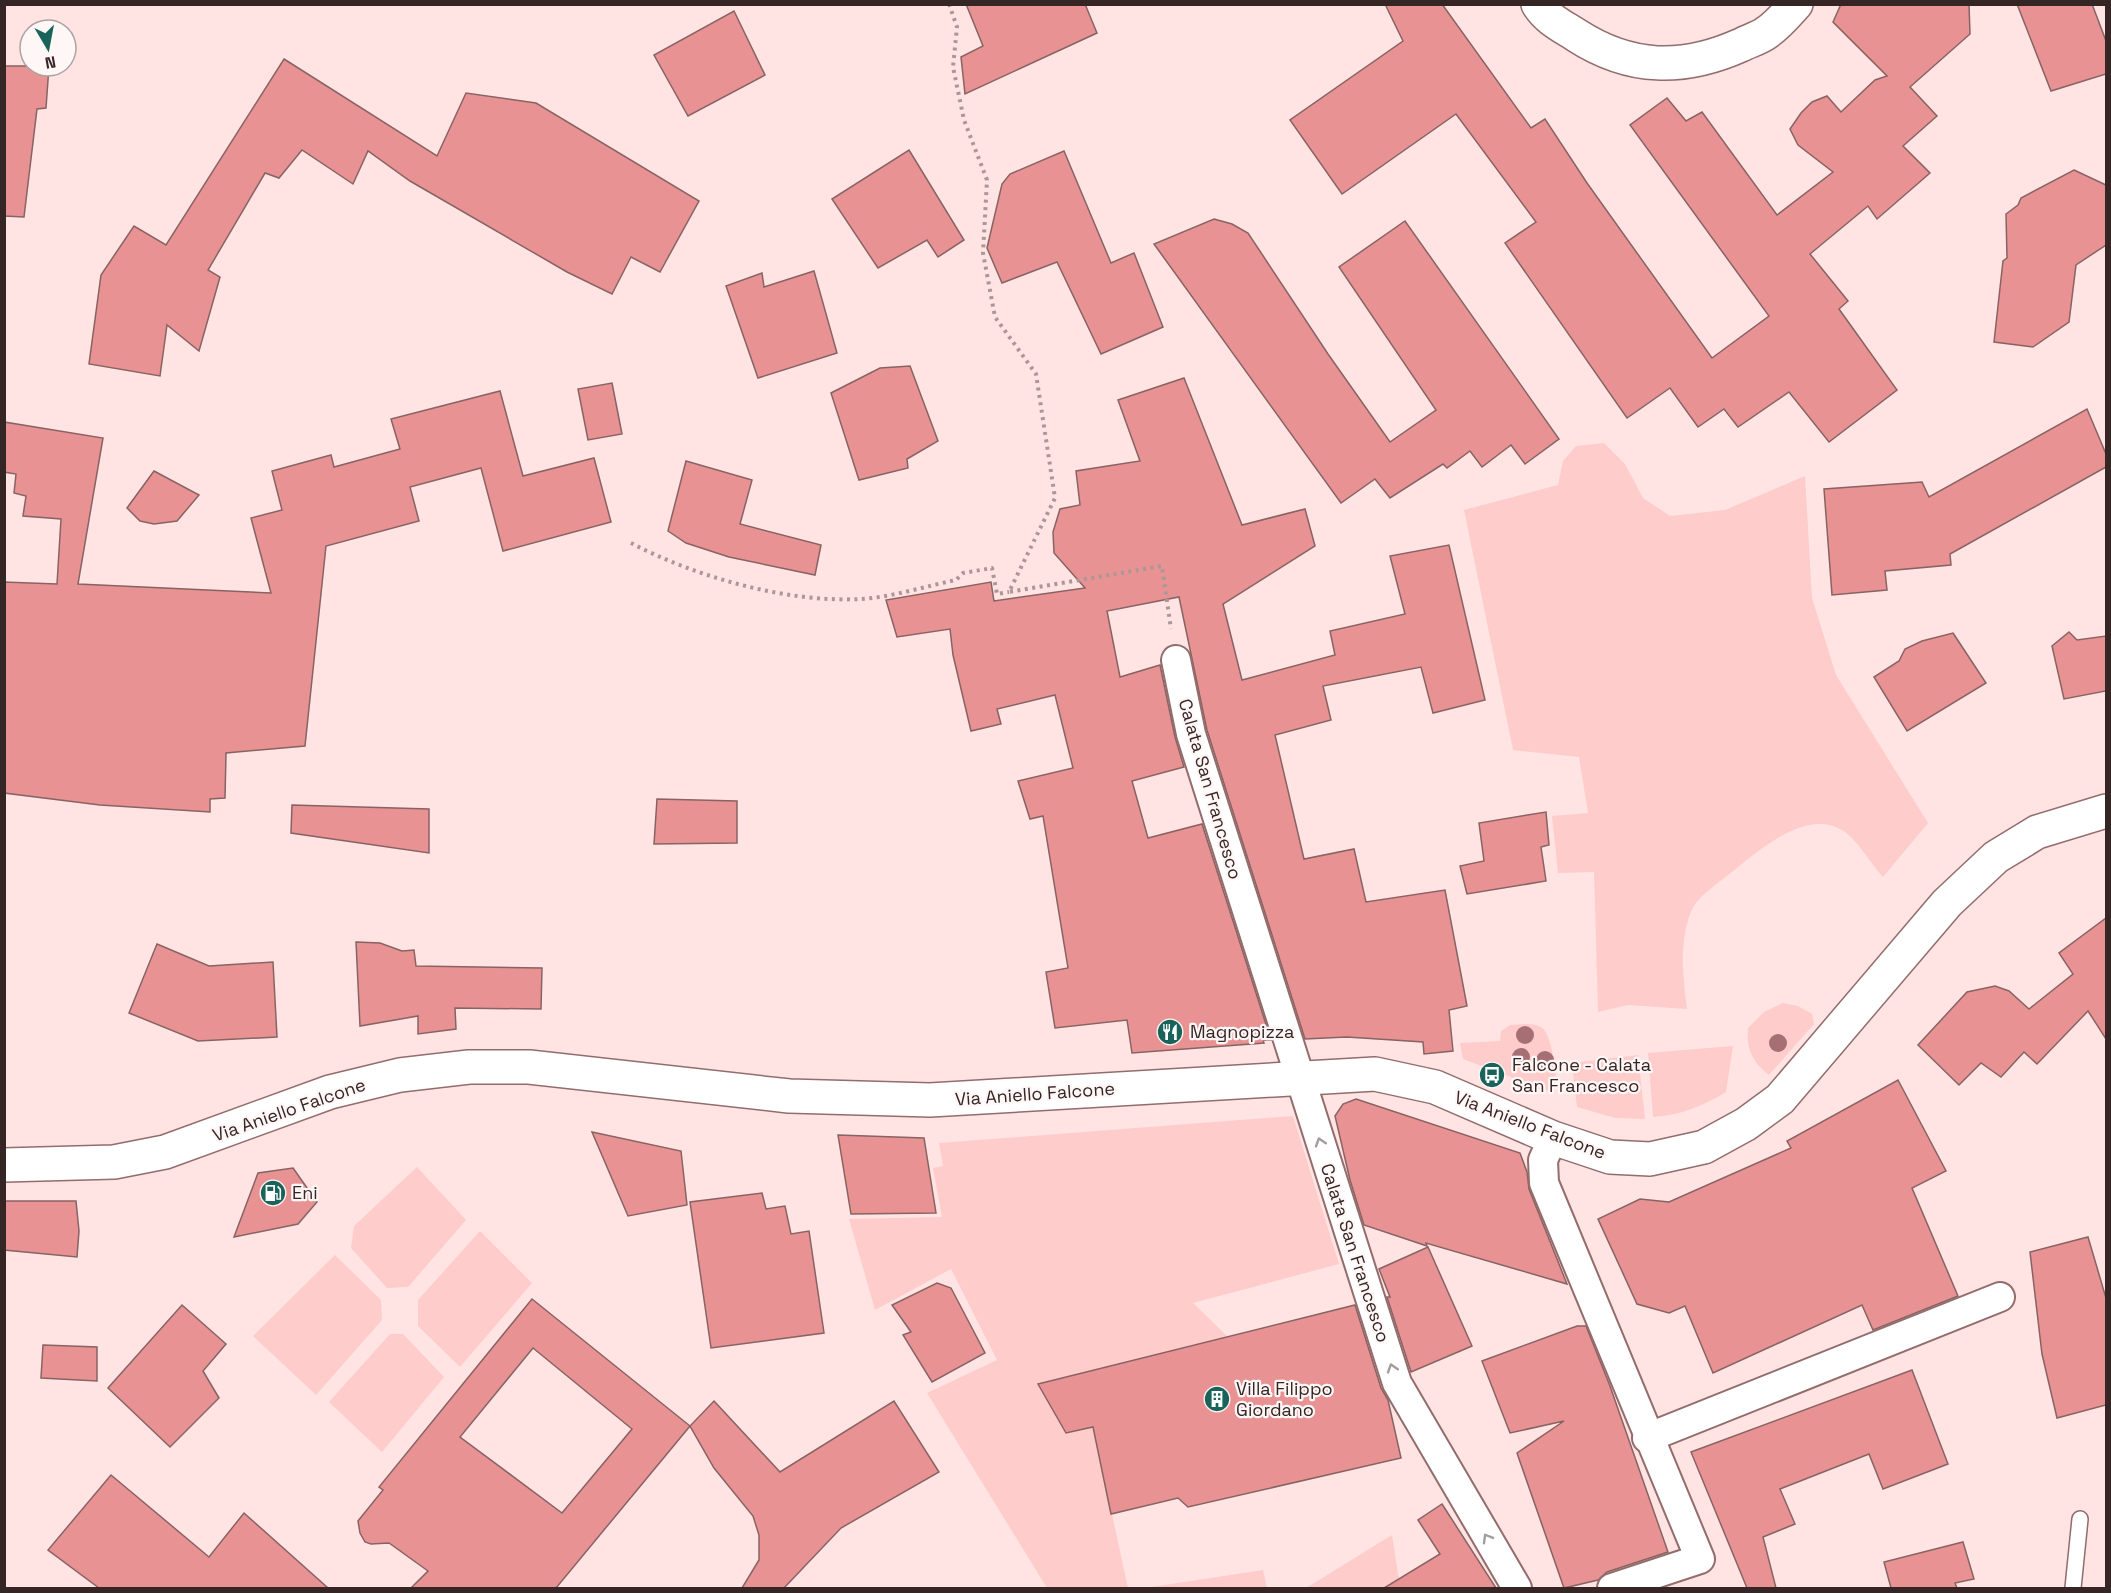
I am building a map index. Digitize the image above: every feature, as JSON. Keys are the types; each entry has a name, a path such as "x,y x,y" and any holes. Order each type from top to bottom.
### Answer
{"street":[{"path":"1538,4 1544,14 1595,48 1635,62 1667,64 1696,61 1724,53 1767,33 1796,4"},
{"name":"Calata San Francesco","path":"1176,660 1191,734 1397,1383 1516,1588"},
{"name":"Via Aniello Falcone","path":"4,1165 114,1162 165,1152 330,1092 400,1075 469,1067 529,1067 789,1096 930,1101 1375,1074 1435,1087 1554,1138 1610,1157 1650,1159 1704,1147 1746,1124 1780,1099 1947,903 1996,857 2037,832 2106,811"},
{"path":"1554,1138 1543,1160 1544,1183 1647,1438 1700,1559 1612,1588"},
{"path":"1647,1438 2000,1297"}],"lane":[{"path":"2073,1588 2080,1519"}],"path":[{"path":"950,4 957,27 953,66 964,120 987,180 983,253 996,316 1036,374 1055,498 1009,592"},
{"path":"631,543 695,570 764,589 818,599 864,598 956,580 963,573 992,568 997,594 1162,566 1176,660"}],"shaded area":[{"path":"1604,443 1625,464 1643,498 1670,516 1725,510 1805,476 1812,598 1836,675 1928,823 1883,877 1850,836 1830,825 1815,824 1799,828 1783,835 1753,855 1706,892 1690,914 1683,949 1687,1009 1628,1005 1598,1012 1594,872 1558,873 1552,816 1588,813 1579,757 1513,750 1464,510 1558,485 1563,461 1576,446"},
{"path":"1783,1003 1798,1006 1812,1014 1814,1024 1769,1075 1758,1065 1751,1054 1748,1028 1764,1012"},
{"path":"1527,1024 1541,1027 1548,1038 1555,1064 1556,1081 1556,1087 1551,1092 1463,1059 1460,1043 1500,1041 1501,1031 1510,1025"},
{"path":"1733,1046 1726,1092 1691,1109 1653,1117 1648,1053"},
{"path":"1638,1055 1645,1119 1615,1118 1577,1107 1572,1063"},
{"path":"1293,1116 1339,1264 1193,1303 1228,1337 1038,1384 1066,1433 1093,1427 1128,1588 1047,1588 927,1393 997,1360 951,1269 875,1310 849,1219 942,1217 933,1168 943,1166 939,1143"},
{"path":"417,1167 466,1220 408,1287 387,1288 351,1248 354,1226"},
{"path":"480,1231 532,1283 460,1367 418,1326 418,1300"},
{"path":"335,1255 381,1300 382,1320 316,1395 253,1336"},
{"path":"390,1334 403,1334 444,1377 382,1452 329,1402"},
{"path":"1392,1535 1399,1580 1403,1588 1306,1588"},
{"path":"1263,1570 1267,1588 1145,1588"}],"building":[{"path":"966,4 1085,4 1097,33 965,94 961,57 983,46"},
{"path":"1385,4 1442,4 1531,128 1545,119 1587,183 1712,358 1769,316 1630,125 1667,98 1686,121 1702,112 1777,215 1833,172 1798,145 1790,129 1801,113 1812,102 1827,96 1841,112 1875,80 1887,76 1833,22 1841,4 1969,4 1970,34 1910,87 1937,116 1903,146 1930,173 1877,219 1868,206 1810,254 1848,301 1839,309 1897,390 1829,442 1789,392 1738,427 1724,409 1698,427 1670,388 1627,418 1505,243 1536,222 1456,114 1342,194 1290,120 1403,41"},
{"path":"2017,4 2092,4 2106,41 2106,74 2051,91"},
{"path":"734,11 765,75 688,116 654,55"},
{"path":"284,59 437,156 466,93 536,103 699,201 660,272 631,257 612,294 567,272 410,181 368,151 353,184 302,150 279,178 265,173 208,270 220,277 199,351 167,325 160,376 89,364 101,275 134,226 166,245"},
{"path":"4,66 18,66 18,78 48,78 46,108 37,109 24,217 4,216"},
{"path":"909,150 964,240 938,257 927,240 878,268 832,199"},
{"path":"1064,151 1111,263 1134,253 1163,327 1101,354 1057,262 1002,283 987,248 1002,184 1010,174"},
{"path":"2074,170 2106,185 2106,245 2076,265 2069,322 2033,347 1994,342 2003,261 2007,258 2006,214 2018,205 2021,198"},
{"path":"1214,219 1232,224 1248,233 1328,354 1390,442 1436,410 1339,267 1405,221 1559,439 1525,464 1511,445 1482,467 1470,451 1447,468 1443,464 1390,498 1375,479 1341,503 1154,244"},
{"path":"814,271 837,353 758,378 726,286 762,273 764,287"},
{"path":"910,366 938,441 907,459 908,468 859,480 831,393 880,368"},
{"path":"1184,378 1242,525 1305,509 1315,546 1223,604 1242,680 1335,655 1330,631 1405,614 1390,556 1449,545 1485,700 1433,713 1421,667 1323,686 1331,720 1275,735 1304,859 1354,849 1366,902 1445,890 1467,1006 1449,1010 1453,1051 1424,1054 1423,1042 1347,1037 1305,1039 1207,730 1179,597 1107,611 1120,677 1160,665 1175,737 1184,767 1132,781 1148,838 1202,824 1271,1040 1263,1040 1264,1043 1132,1053 1127,1020 1055,1028 1046,972 1068,968 1043,816 1030,819 1018,781 1073,768 1055,695 997,709 1001,724 971,731 953,655 950,629 897,637 886,600 991,582 994,601 1085,588 1054,553 1053,532 1060,509 1080,505 1076,471 1140,461 1118,400"},
{"path":"612,383 622,434 588,440 578,389"},
{"path":"500,391 523,476 594,458 611,522 503,551 481,468 410,487 419,521 326,546 305,746 226,753 225,798 210,799 210,812 100,805 4,793 4,582 57,584 61,519 23,516 26,496 14,493 16,474 4,472 4,422 103,438 78,584 271,593 251,518 282,510 272,471 331,455 334,467 400,449 391,419"},
{"path":"2087,409 2106,454 2106,467 1950,554 1951,565 1885,571 1887,590 1832,595 1824,489 1922,482 1929,497"},
{"path":"686,461 752,480 740,524 821,545 815,575 729,557 686,543 668,531"},
{"path":"154,471 199,495 177,521 154,524 140,521 127,508"},
{"path":"2069,632 2077,640 2106,636 2106,691 2064,699 2052,646"},
{"path":"1953,633 1986,683 1907,731 1874,677 1899,661 1905,649 1922,641"},
{"path":"657,799 737,801 737,843 654,844"},
{"path":"292,805 429,809 429,853 291,833"},
{"path":"1546,812 1549,845 1541,847 1546,881 1467,894 1460,866 1484,861 1479,823"},
{"path":"2106,918 2106,1039 2088,1011 2037,1064 2024,1052 2001,1077 1981,1063 1959,1085 1918,1045 1967,992 1995,986 2009,991 2029,1009 2073,974 2059,953"},
{"path":"356,942 380,943 402,951 414,950 416,966 542,968 541,1009 455,1008 456,1029 418,1034 418,1016 360,1026"},
{"path":"157,944 209,966 273,962 277,1037 198,1041 129,1013"},
{"path":"1898,1080 1946,1171 1912,1188 1958,1296 1873,1330 1862,1305 1713,1373 1685,1306 1669,1313 1637,1304 1598,1219 1640,1199 1669,1202 1791,1148 1787,1141"},
{"path":"1356,1099 1520,1153 1527,1172 1529,1189 1567,1284 1426,1243 1427,1246 1364,1225 1350,1180 1335,1116 1343,1104"},
{"path":"592,1132 681,1151 687,1205 628,1216"},
{"path":"838,1135 924,1138 936,1213 851,1214"},
{"path":"293,1168 317,1202 298,1224 234,1237 258,1173"},
{"path":"762,1193 766,1209 785,1206 791,1234 809,1231 824,1333 711,1348 690,1202"},
{"path":"4,1201 76,1201 79,1231 77,1257 4,1250"},
{"path":"2088,1237 2106,1298 2106,1405 2057,1418 2042,1354 2030,1252"},
{"path":"1428,1247 1472,1346 1411,1372 1387,1297 1390,1297 1379,1269"},
{"path":"937,1283 951,1288 985,1353 932,1382 903,1335 911,1332 892,1305"},
{"path":"532,1299 690,1426 556,1588 411,1588 428,1571 389,1543 365,1542 360,1533 358,1521 383,1490 379,1487","holes":["533,1348 632,1429 562,1513 460,1437"]},
{"path":"182,1305 226,1344 203,1371 219,1398 170,1447 108,1388"},
{"name":"Villa Filippo Giordano","path":"1355,1305 1381,1388 1388,1400 1401,1458 1188,1507 1178,1498 1111,1514 1093,1427 1066,1433 1038,1384"},
{"path":"1577,1326 1586,1326 1610,1386 1668,1552 1607,1572 1598,1580 1564,1588 1517,1453 1564,1421 1510,1433 1482,1361"},
{"path":"43,1345 97,1347 97,1381 41,1378"},
{"path":"1912,1370 1948,1464 1883,1489 1869,1454 1780,1489 1795,1524 1763,1537 1776,1588 1747,1588 1691,1452"},
{"path":"714,1401 780,1472 894,1401 939,1472 841,1528 784,1588 742,1588 759,1560 759,1535 753,1516 714,1468 690,1426"},
{"path":"111,1475 209,1557 244,1513 328,1588 99,1588 48,1550"},
{"path":"1442,1504 1496,1588 1384,1588 1440,1554 1418,1520"},
{"path":"1963,1542 1974,1579 1955,1583 1957,1588 1891,1588 1884,1562"}],"place":[{"name":"Magnopizza","path":"1170,1032"},
{"name":"Falcone - Calata San Francesco","path":"1492,1075"},
{"name":"Eni","path":"273,1193"},
{"name":"Villa Filippo Giordano","path":"1217,1399"}]}
